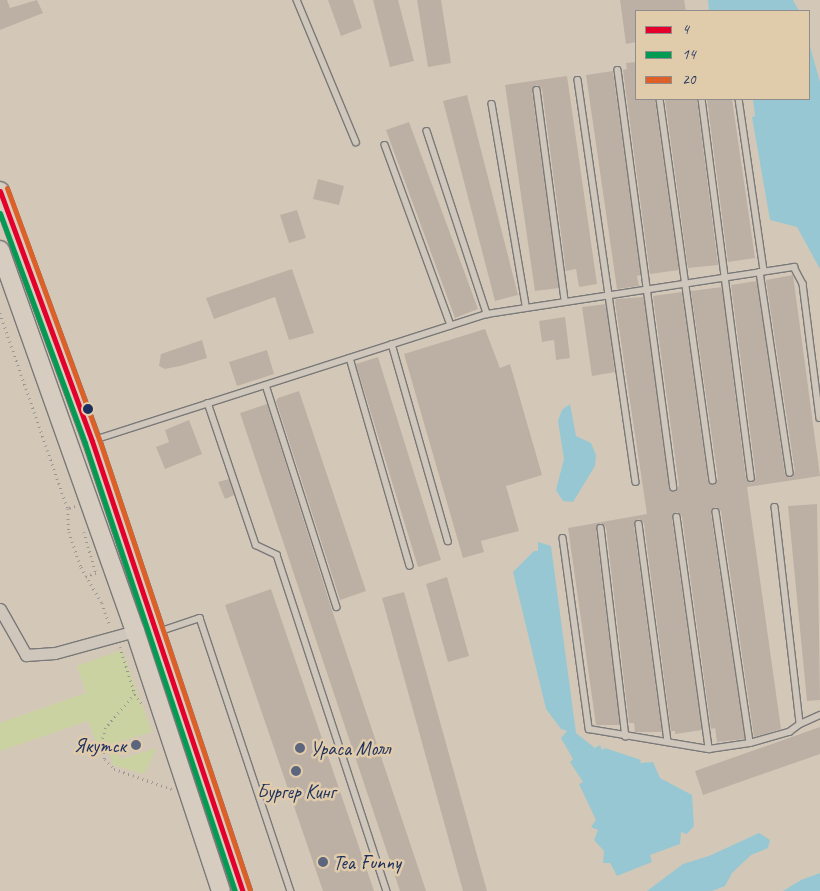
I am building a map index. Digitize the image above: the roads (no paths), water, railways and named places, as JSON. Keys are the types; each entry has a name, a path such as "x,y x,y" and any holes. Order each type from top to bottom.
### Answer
{"main road":[{"path":"0,191 92,441 243,891"},
{"path":"0,250 135,631 221,891"}],"street":[{"path":"0,609 26,655 55,653 135,631"}],"lane":[{"path":"297,0 356,142"},
{"path":"618,70 674,487"},
{"path":"578,80 636,482"},
{"path":"537,90 565,300"},
{"path":"660,100 684,283 713,480"},
{"path":"702,100 751,478"},
{"path":"739,100 790,473"},
{"path":"492,104 526,306"},
{"path":"427,131 487,314"},
{"path":"385,145 451,325"},
{"path":"92,441 487,314 565,300 794,267 803,284 820,418"},
{"path":"392,344 448,541"},
{"path":"350,358 410,566"},
{"path":"266,385 337,606"},
{"path":"208,403 256,545 277,555 386,891"},
{"path":"776,507 800,724"},
{"path":"716,512 750,744"},
{"path":"677,517 709,750"},
{"path":"639,524 668,742"},
{"path":"601,528 626,737"},
{"path":"563,538 589,729 626,737 668,742 709,750 750,744 789,732 800,724 820,715"},
{"path":"156,632 200,618 291,891"}],"water":[{"path":"708,0 793,0 798,10 709,10"},
{"path":"810,47 820,82 820,269 797,227 770,220 752,117 755,116 753,100 810,100"},
{"path":"570,404 576,436 591,443 596,455 595,466 573,502 563,501 556,490 564,459 558,421 562,410"},
{"path":"538,542 551,546 576,733 595,748 600,745 602,750 605,748 641,760 640,763 653,762 660,778 692,795 694,826 687,834 681,832 680,844 650,855 652,862 617,876 610,863 603,863 604,851 594,840 598,830 591,827 596,820 579,784 583,782 570,762 573,759 561,738 567,731 561,729 546,709 513,572 534,551 538,551"},
{"path":"759,833 770,840 768,848 751,855 732,873 725,886 712,891 647,891 683,864 709,856"},
{"path":"820,873 820,891 783,891 801,880"}],"place":[{"name":"Якутск","path":"136,745"},
{"name":"Ураса Молл","path":"300,748"},
{"name":"Бургер Кинг","path":"296,771"},
{"name":"Tea Funny","path":"323,862"}]}
